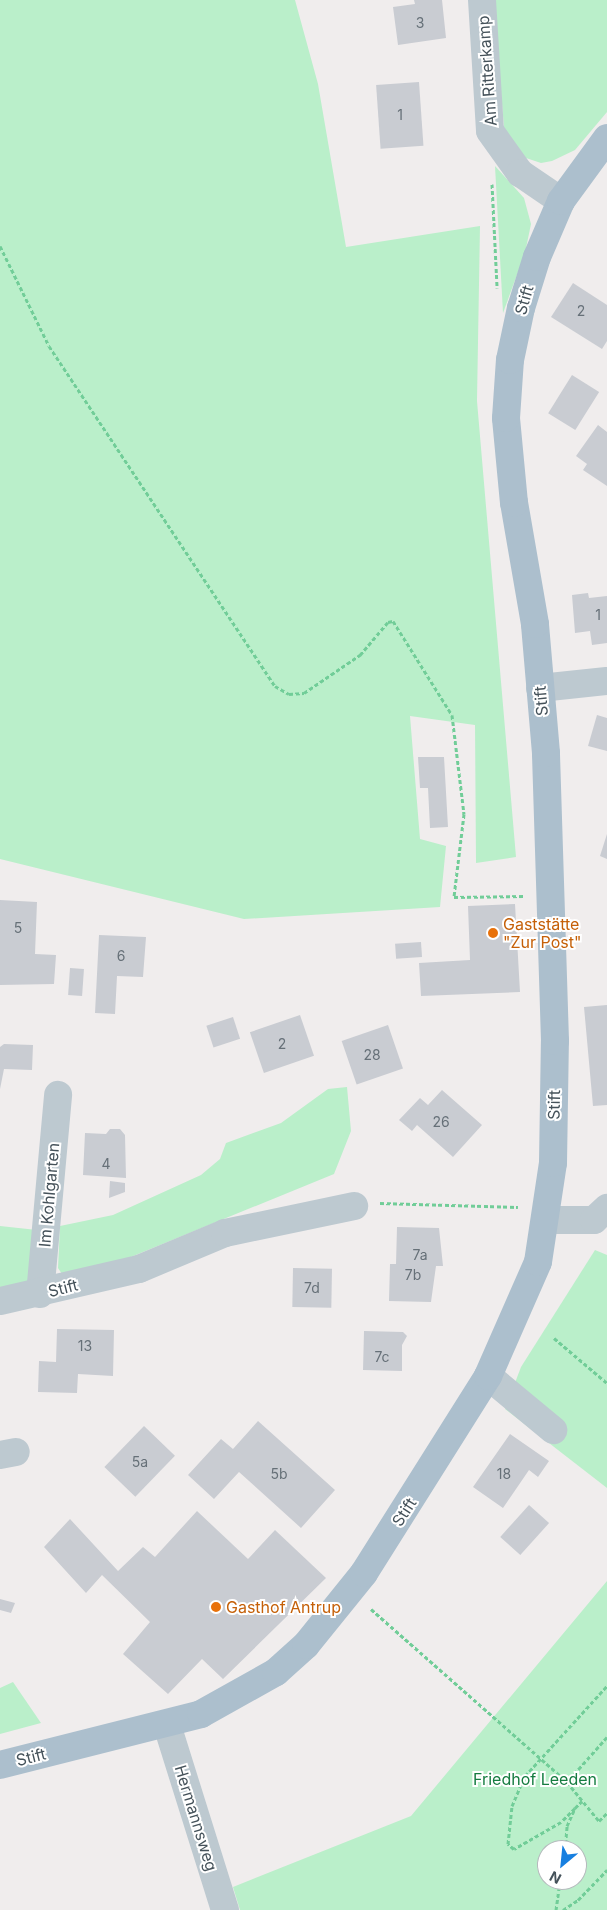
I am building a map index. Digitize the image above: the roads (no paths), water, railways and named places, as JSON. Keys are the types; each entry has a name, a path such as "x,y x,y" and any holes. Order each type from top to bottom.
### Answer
{"main road":[{"name":"Stift","path":"0,1765 167,1725 237,1696 276,1672 306,1645 351,1589 403,1515 488,1376 538,1262 548,1215 555,1041 546,753 540,688 506,418 510,360 521,308 561,202 607,138"}],"street":[{"name":"Am Ritterkamp","path":"482,0 490,131 520,173 561,202"},
{"path":"540,688 607,682"},
{"name":"Im Kohlgarten","path":"40,1294 58,1095"},
{"name":"Stift","path":"0,1301 40,1294 139,1269 225,1233 354,1206"},
{"path":"548,1215 603,1218"},
{"path":"488,1376 553,1430"},
{"name":"Hermannsweg","path":"167,1725 225,1910"}],"place":[{"name":"Gaststätte \"Zur Post\"","path":"493,933"},
{"name":"Gasthof Antrup","path":"216,1607"}],"park label":[{"name":"Friedhof Leeden","path":"535,1779"}]}
